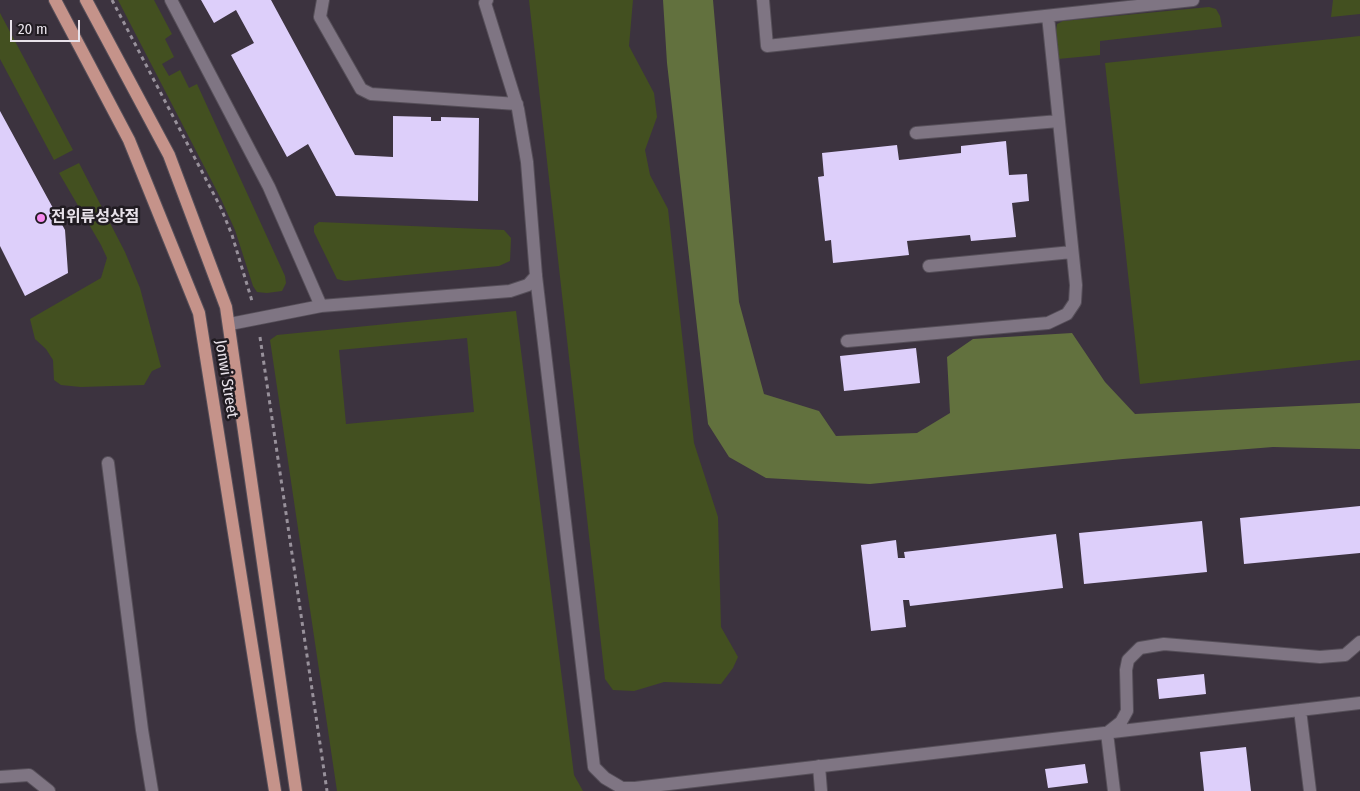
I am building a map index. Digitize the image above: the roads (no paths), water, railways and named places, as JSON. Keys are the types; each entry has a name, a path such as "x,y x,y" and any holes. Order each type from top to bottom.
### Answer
{"main road":[{"name":"Jonwi Street","path":"55,0 129,140 199,313 275,791"},
{"name":"Jonwi Street","path":"86,0 169,155 226,307 230,324 296,791"}],"street":[{"path":"172,0 269,187 321,306"},
{"path":"322,0 320,17 361,89 371,94 517,104"},
{"path":"763,0 767,46 1192,0"},
{"path":"484,1 517,104 527,162 536,276 594,767 606,778 622,788 635,788 1360,703"},
{"path":"847,341 1048,323 1067,314 1075,302 1072,252 1048,16"},
{"path":"916,133 1059,121"},
{"path":"929,266 1072,252"},
{"path":"230,324 321,306 510,291 528,285 536,276"},
{"path":"108,463 142,730 152,791"},
{"path":"1107,733 1121,722 1127,711 1126,670 1128,660 1140,648 1164,644 1320,657 1345,655 1360,642"},
{"path":"1300,710 1310,791"},
{"path":"1107,733 1114,791"},
{"path":"819,766 821,791"},
{"path":"0,777 29,775 49,791"}],"place":[{"name":"전위류성상점","path":"41,218"}]}
